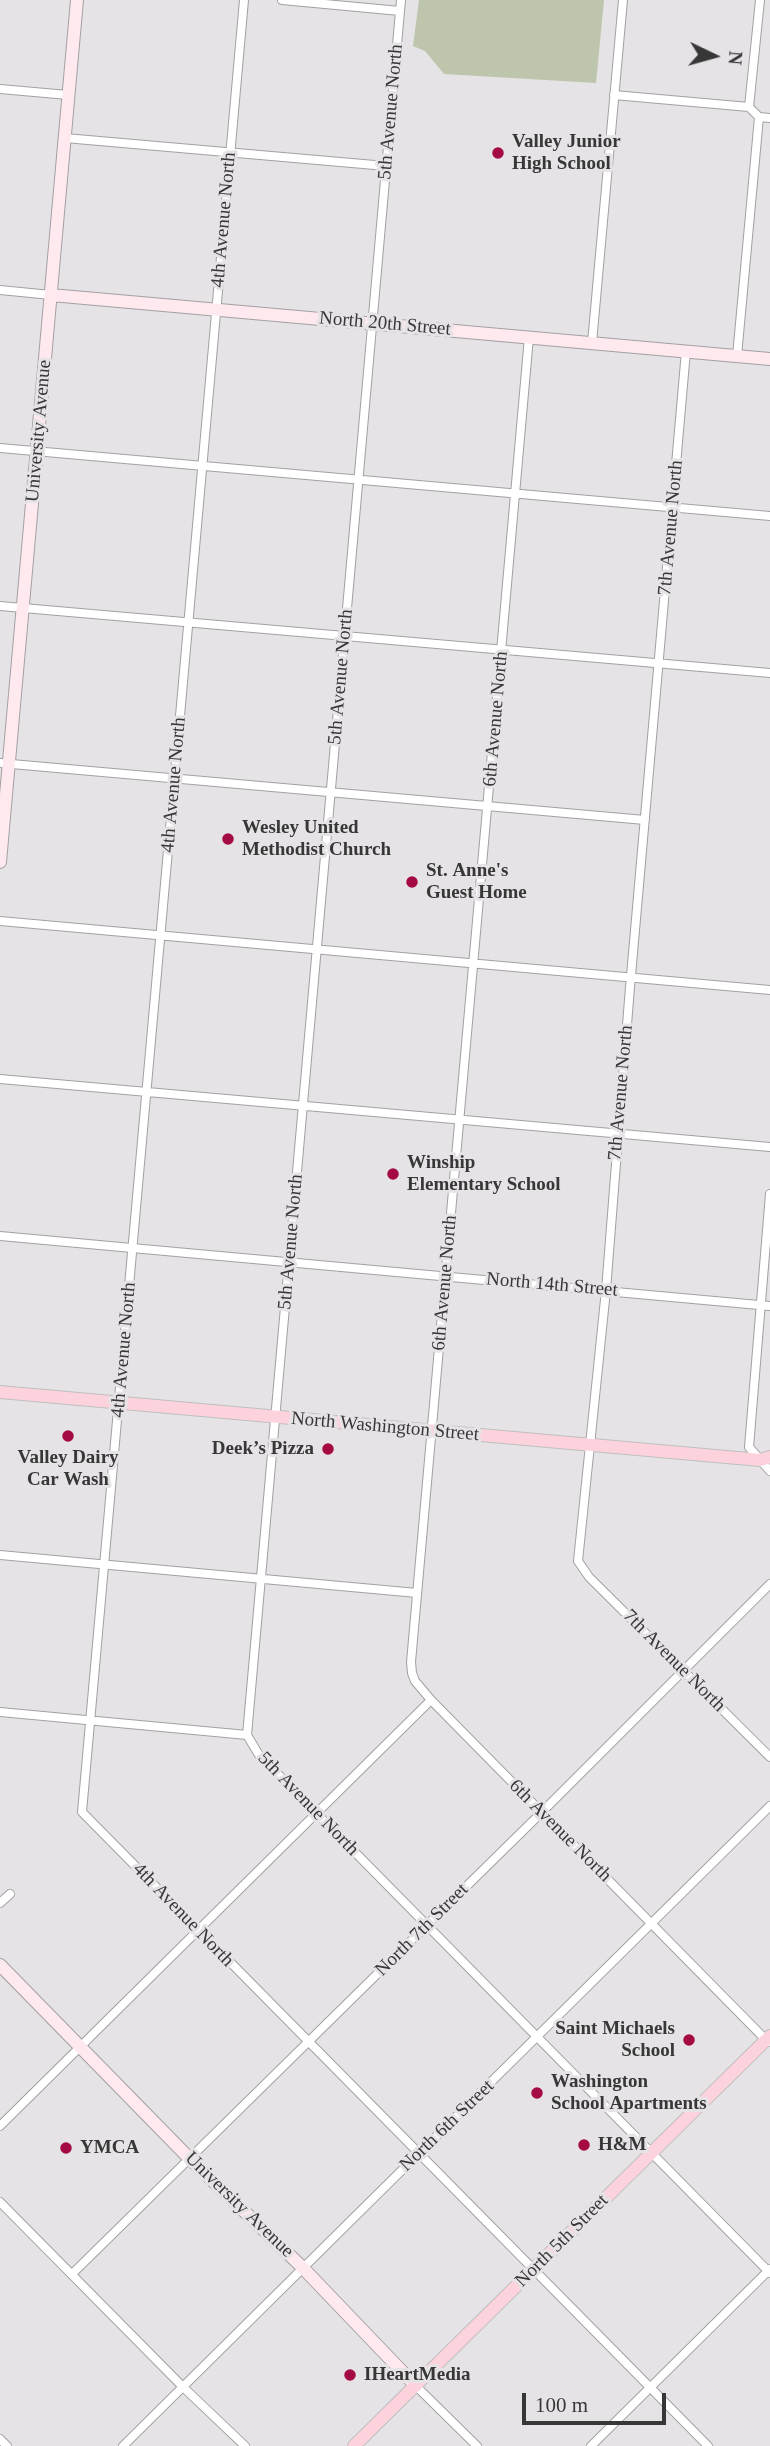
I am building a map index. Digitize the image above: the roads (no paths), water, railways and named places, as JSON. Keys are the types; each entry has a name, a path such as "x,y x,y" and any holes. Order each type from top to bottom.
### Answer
{"main road":[{"name":"North Washington Street","path":"0,1392 590,1446 765,1459"},
{"name":"North 5th Street","path":"354,2446 650,2152 769,2040"}],"street":[{"name":"University Avenue","path":"0,862 4,764 23,607 77,0"},
{"name":"4th Avenue North","path":"244,0 82,1812 708,2446"},
{"path":"282,0 400,10"},
{"name":"5th Avenue North","path":"401,0 247,1735 259,1755 316,1814 769,2271"},
{"path":"592,343 623,0"},
{"path":"749,107 760,0"},
{"path":"0,89 68,95"},
{"path":"614,95 749,107 759,117 770,118"},
{"path":"737,356 759,117"},
{"path":"65,138 386,166"},
{"name":"North 20th Street","path":"0,290 770,359"},
{"name":"6th Avenue North","path":"529,337 412,1674 430,1700 769,2040"},
{"name":"7th Avenue North","path":"686,351 606,1290 578,1561 589,1577 770,1757"},
{"path":"0,448 770,516"},
{"path":"0,606 770,673"},
{"path":"4,764 645,820"},
{"path":"0,921 770,990"},
{"path":"0,1079 770,1147"},
{"path":"770,1194 749,1447 765,1459 770,1471"},
{"name":"North 14th Street","path":"0,1236 770,1306"},
{"path":"0,1555 417,1593"},
{"name":"North 7th Street","path":"72,2274 770,1584"},
{"path":"0,2126 430,1700"},
{"path":"0,1713 247,1735"},
{"name":"North 6th Street","path":"123,2446 770,1806"},
{"path":"0,1903 10,1894"},
{"name":"University Avenue","path":"0,1965 477,2446"},
{"path":"0,2202 245,2446"},
{"path":"591,2446 769,2271"},
{"path":"0,2439 7,2446"}],"place":[{"name":"Valley Junior High School","path":"498,153"},
{"name":"Wesley United Methodist Church","path":"228,839"},
{"name":"St. Anne's Guest Home","path":"412,882"},
{"name":"Winship Elementary School","path":"393,1174"},
{"name":"Valley Dairy Car Wash","path":"68,1436"},
{"name":"Deek’s Pizza","path":"328,1449"},
{"name":"Saint Michaels School","path":"689,2040"},
{"name":"Washington School Apartments","path":"537,2093"},
{"name":"H&M","path":"584,2145"},
{"name":"YMCA","path":"66,2148"},
{"name":"IHeartMedia","path":"350,2375"}]}
